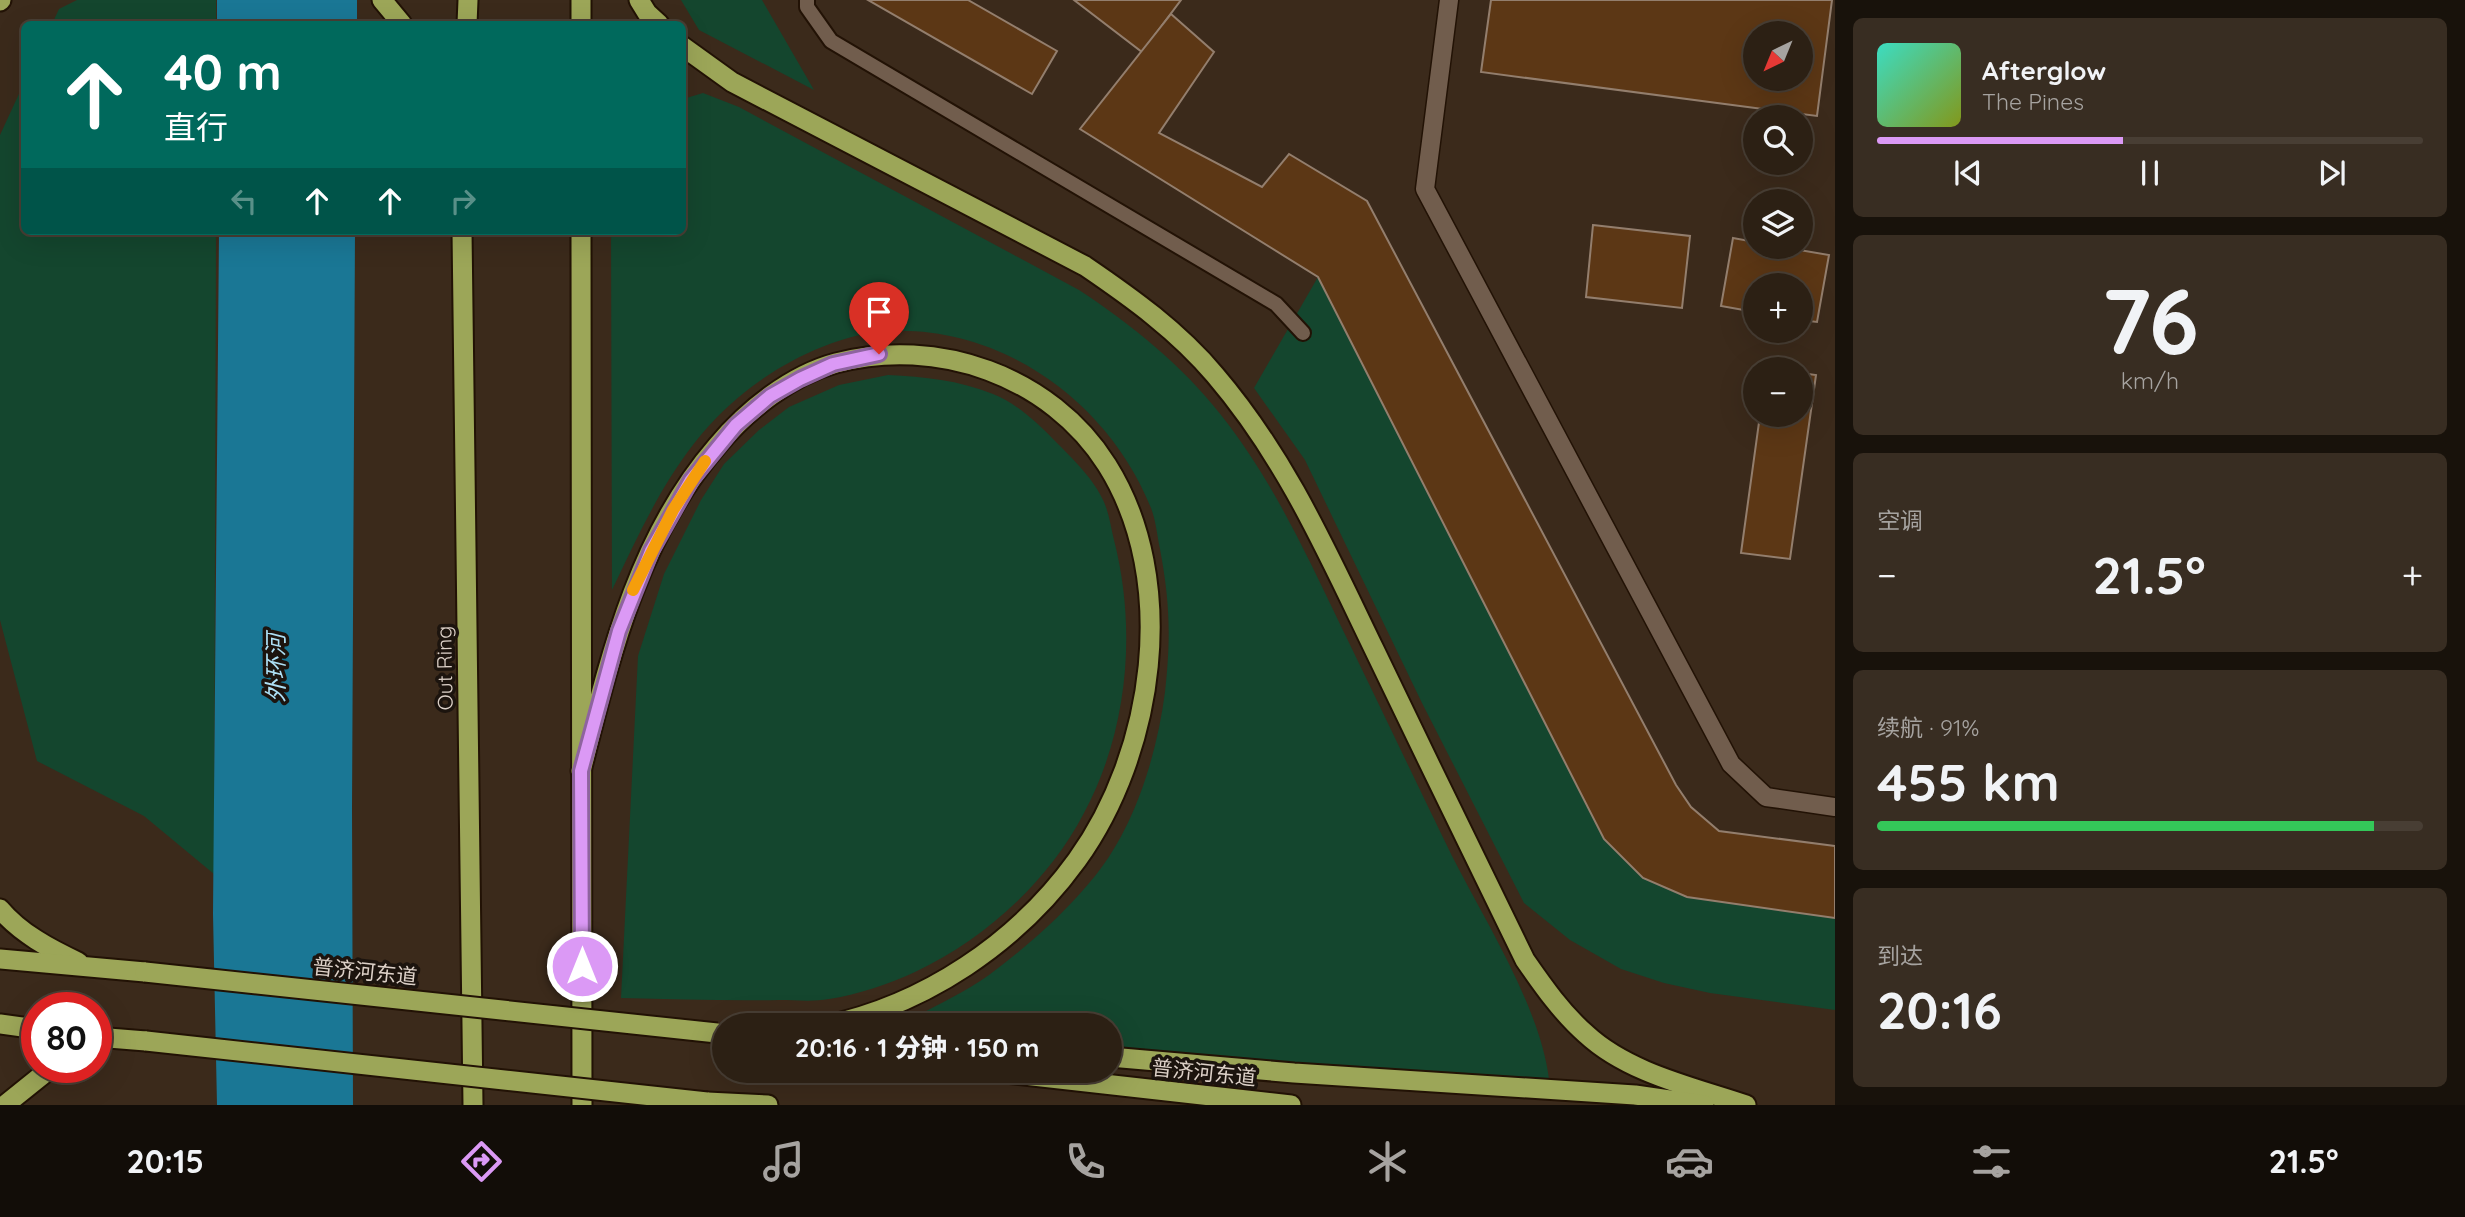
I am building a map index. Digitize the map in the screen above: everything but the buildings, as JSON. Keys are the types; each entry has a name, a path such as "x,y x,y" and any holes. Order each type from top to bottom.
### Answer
{"highway":[{"path":"382,0 400,21"},
{"path":"467,21 468,0"},
{"path":"581,0 581,21"},
{"path":"639,0 656,21"},
{"path":"686,49 732,82 1085,266 1133,299 1182,340 1243,410 1300,496 1525,960 1553,1000 1587,1036 1629,1063 1746,1105"},
{"name":"Out Ring","path":"462,235 473,1105"},
{"path":"581,235 582,1105"},
{"path":"581,771 619,631 651,551 673,510 715,448 736,425 770,396 833,364 879,354 925,355 977,365 1025,386 1069,418 1107,465 1130,515 1143,561 1149,608 1150,648 1140,724 1127,766 1108,811 1054,892 1022,922 956,973 871,1013"},
{"path":"0,909 48,948 95,969"},
{"name":"普济河东道","path":"0,959 712,1032"},
{"path":"0,1024 21,1027"},
{"path":"112,1041 146,1041 713,1104 768,1105"},
{"path":"1122,1058 1294,1073 1635,1095 1704,1105"},
{"path":"5,1105 32,1083"},
{"name":"普济河东道","path":"1095,1083 1291,1105"}],"street":[{"path":"1449,0 1425,189 1731,764 1766,797 1835,807"}],"lane":[{"path":"807,0 807,7 831,41 1276,304 1303,333"}],"green space":[{"path":"77,0 216,0 216,21 53,21 59,9"},
{"path":"681,0 762,0 814,90 699,30"},
{"path":"21,90 21,235 216,235 214,874 144,816 37,761 0,620 0,135"},
{"path":"703,93 739,107 1079,290 1118,317 1190,379 1221,415 1256,464 1300,542 1452,856 1510,965 1535,1023 1549,1079 1366,1071 1122,1047 1122,1013 923,1013 979,982 1032,941 1095,876 1109,857 1133,813 1156,740 1165,692 1168,654 1168,603 1151,508 1132,470 1109,435 1080,405 1047,378 1011,357 973,342 932,333 870,333 832,343 794,360 760,381 722,412 683,458 667,483 612,590 611,235 686,235 686,98"},
{"path":"1318,277 1604,839 1643,878 1835,918 1835,1010 1710,993 1664,983 1621,969 1570,940 1524,903 1422,703 1305,460 1254,388"},
{"path":"888,375 954,382 1002,398 1041,427 1082,469 1100,493 1109,516 1121,574 1126,644 1119,714 1099,781 1069,838 1033,885 1012,906 966,943 915,972 862,992 823,1000 621,998 638,656 664,574 701,500 724,464 759,430 789,407 839,385"}],"water":[{"path":"217,0 357,0 357,21 217,21"},
{"name":"外环河","path":"219,235 355,235 353,1105 217,1105 213,914"}],"slow traffic":[{"path":"633,590 673,510 705,461"}],"route":[{"path":"582,966 581,771 619,631 651,551 691,480 736,425 770,396 800,379 833,364 879,354"}]}
